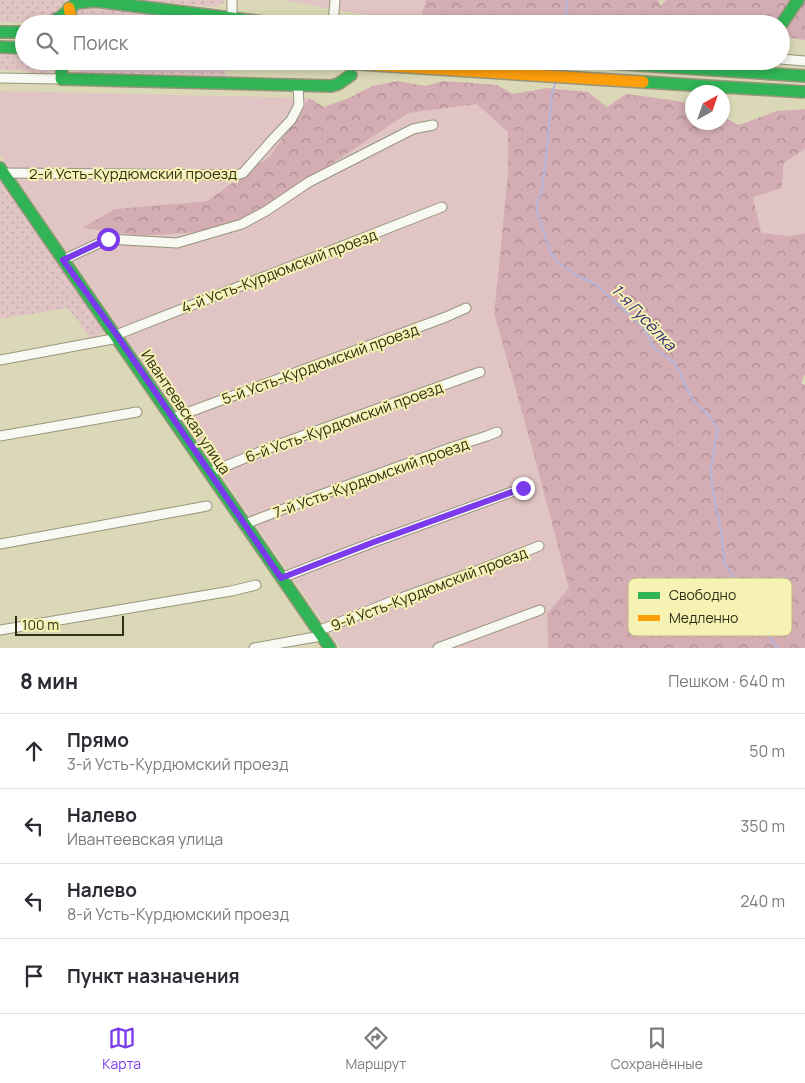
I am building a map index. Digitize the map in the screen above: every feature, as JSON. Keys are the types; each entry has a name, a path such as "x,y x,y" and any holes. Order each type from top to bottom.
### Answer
{"street":[{"path":"232,0 232,15"},
{"path":"334,15 335,0"},
{"path":"788,15 798,0"},
{"path":"63,15 76,3 95,1 215,15"},
{"path":"69,8 71,15"},
{"path":"0,32 15,32"},
{"path":"0,47 15,48"},
{"path":"790,60 805,61"},
{"path":"61,79 62,70"},
{"path":"455,70 805,92"},
{"path":"715,70 805,76"},
{"path":"0,78 331,86 338,84 350,75"},
{"name":"2-й Усть-Курдюмский проезд","path":"2,170 236,175 244,173 291,120 299,105 298,84"},
{"path":"63,260 108,239 177,242 242,224 266,211 309,182 413,129 433,126"},
{"name":"Ивантеевская улица","path":"2,170 330,648"},
{"name":"4-й Усть-Курдюмский проезд","path":"0,360 117,336 442,207"},
{"name":"5-й Усть-Курдюмский проезд","path":"173,418 466,308"},
{"name":"6-й Усть-Курдюмский проезд","path":"209,473 269,448 480,372"},
{"path":"0,436 137,412"},
{"name":"7-й Усть-Курдюмский проезд","path":"245,524 497,432"},
{"path":"281,578 523,488"},
{"path":"0,544 207,506"},
{"name":"9-й Усть-Курдюмский проезд","path":"254,648 320,634 390,602 539,546"},
{"path":"0,630 231,591 256,585"},
{"path":"438,648 540,610"}],"shaded area":[{"path":"0,0 66,0 52,15 15,15 15,22 0,22"},
{"path":"134,0 225,0 222,4 214,7"},
{"path":"282,0 426,0 421,15 367,15"},
{"path":"93,5 165,15 76,15 77,8"},
{"path":"0,52 15,53 15,70 54,70 49,74 37,74 0,70"},
{"path":"73,70 225,70 226,77 77,73"},
{"path":"0,91 309,98 270,156 207,201 114,209 82,228 142,236 216,231 274,202 408,113 477,104 508,132 508,171 494,314 569,588 547,614 548,648 341,648 0,155"},
{"path":"805,149 805,233 789,236 761,233 753,197 782,188 784,163"},
{"path":"0,177 104,326 104,331 92,340 68,308 0,319"}],"green space":[{"path":"426,0 658,0 660,6 667,0 802,0 805,2 805,40 790,38 790,15 421,15"},
{"path":"398,81 425,86 444,81 497,85 513,94 547,88 588,92 607,107 626,94 685,103 685,130 730,130 730,120 739,125 777,111 805,109 805,149 784,163 782,188 754,197 789,236 805,233 805,374 801,383 805,385 805,648 548,648 534,455 494,314 508,171 508,132 274,202 216,231 142,236 82,228 114,209 207,201 270,156 309,98 324,107 349,98 372,86"}],"waterway":[{"name":"1-я Гусёлка","path":"566,15 567,0"},
{"name":"1-я Гусёлка","path":"556,81 552,94 542,189 536,208 550,251 557,262 595,284 644,328 654,348 674,363 695,403 707,413 718,428 711,468 712,487 721,531 725,564 734,578"},
{"name":"1-я Гусёлка","path":"770,636 777,648"}],"traffic: fast":[{"path":"788,15 798,0"},
{"path":"63,15 76,3 95,1 208,15"},
{"path":"0,32 15,32"},
{"path":"0,47 15,48"},
{"path":"62,70 61,79 331,86 338,84 351,75"},
{"path":"715,70 805,76"},
{"path":"643,82 805,92"},
{"path":"0,168 330,648"}],"traffic: slow":[{"path":"69,8 71,15"},
{"path":"454,70 643,82"}],"route":[{"path":"108,239 63,260 116,334 281,578 523,488"}]}
